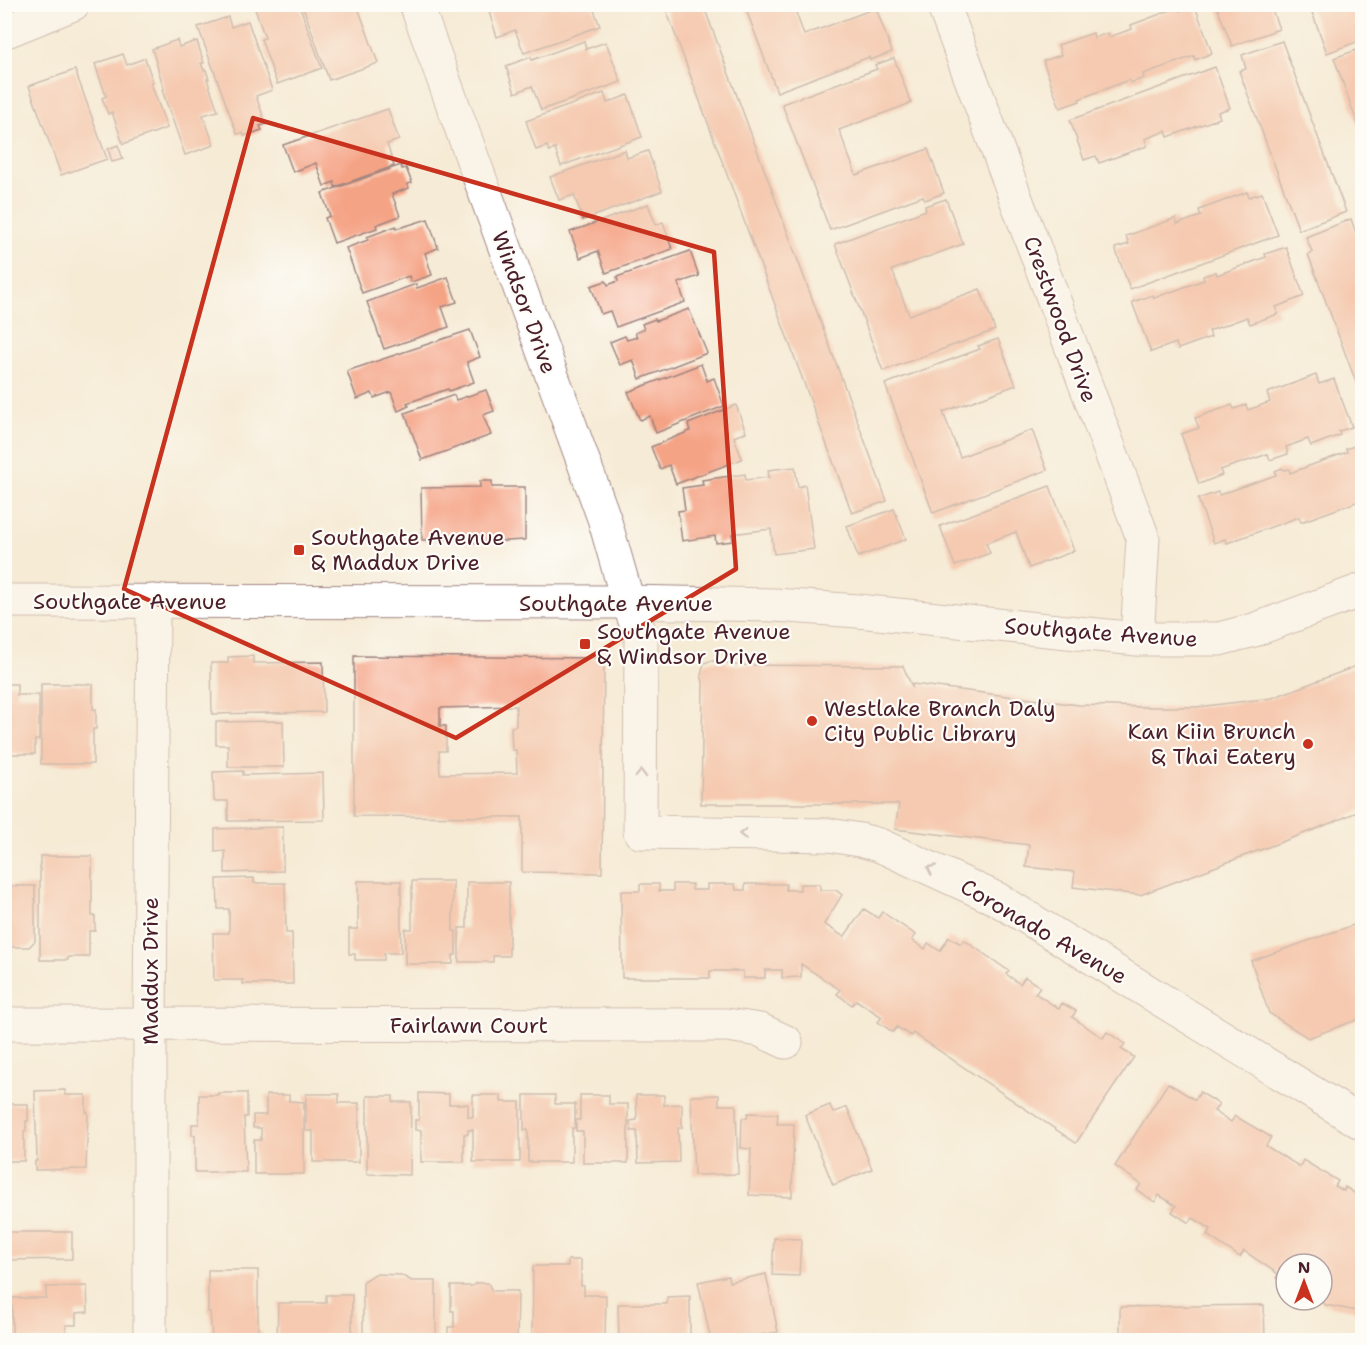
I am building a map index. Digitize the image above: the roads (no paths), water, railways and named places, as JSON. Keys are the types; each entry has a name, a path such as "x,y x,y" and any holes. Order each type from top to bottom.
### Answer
{"street":[{"path":"9,30 73,4"},
{"name":"Windsor Drive","path":"416,4 604,518 628,602"},
{"name":"Crestwood Drive","path":"944,4 1143,538 1137,639"},
{"name":"Southgate Avenue","path":"4,601 628,602 775,605 1137,639 1218,639 1254,630 1362,590"},
{"name":"Maddux Drive","path":"150,1341 153,601"},
{"name":"Coronado Avenue","path":"628,602 641,636 639,832 829,835 879,845 997,899 1362,1124"},
{"name":"Fairlawn Court","path":"4,1024 727,1025 760,1030 786,1042"}],"place":[{"name":"Southgate Avenue & Maddux Drive","path":"299,550"},
{"name":"Southgate Avenue & Windsor Drive","path":"585,644"},
{"name":"Westlake Branch Daly City Public Library","path":"812,721"},
{"name":"Kan Kiin Brunch & Thai Eatery","path":"1308,744"}]}
